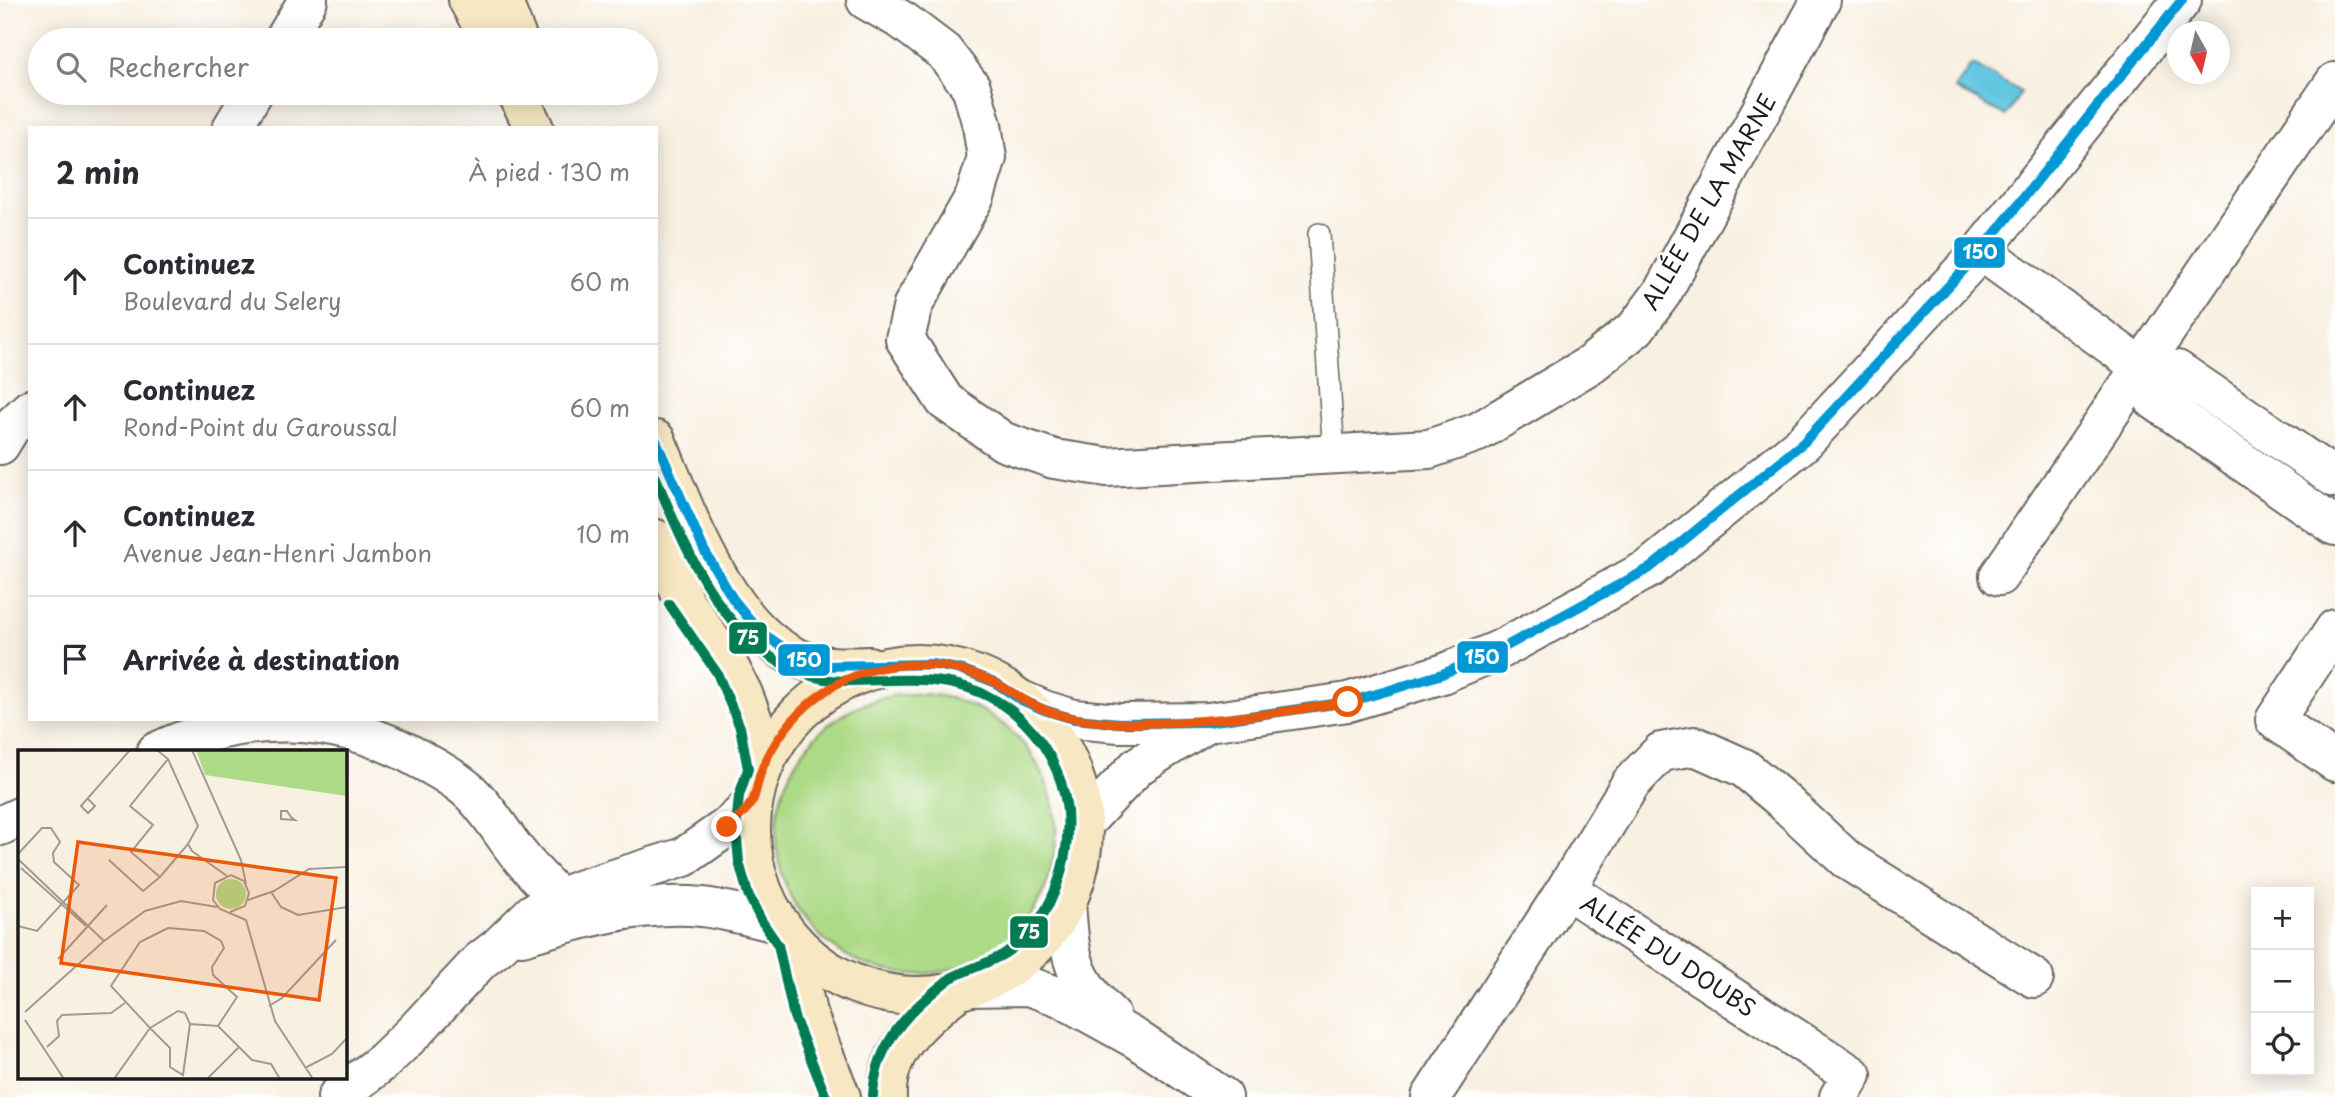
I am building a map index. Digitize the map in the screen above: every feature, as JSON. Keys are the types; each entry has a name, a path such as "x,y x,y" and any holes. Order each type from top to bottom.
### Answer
{"main road":[{"path":"468,0 483,28"},
{"path":"502,0 513,28"},
{"path":"523,105 533,126"},
{"path":"542,105 548,126"},
{"path":"658,445 704,550 745,615 780,648 800,659 824,666 932,664 963,670 994,682 1021,700 1046,725 1066,755 1078,789 1083,824 1080,865 1066,904 1048,931 1026,955 999,974 964,988 933,995 907,995 881,992 832,972 810,957 786,931 761,887 753,858 750,829 757,784 754,723 729,667 684,601 658,544"},
{"path":"757,784 775,743 793,719 816,698 841,682 869,671 899,664"},
{"path":"786,931 807,1013 841,1097"},
{"path":"887,1097 888,1075 904,1041 923,1018 964,988"}],"street":[{"path":"291,28 308,0"},
{"name":"ALLÉE DE LA MARNE","path":"866,0 903,21 944,52 971,87 982,125 987,158 975,196 913,306 905,339 945,401 1004,442 1054,459 1107,467 1429,449 1478,432 1591,364 1636,328 1662,293 1821,0"},
{"path":"1021,700 1074,719 1119,723 1208,722 1348,702 1442,674 1501,649 1650,568 1804,442 1981,251 2182,0"},
{"path":"1999,576 2335,82"},
{"path":"233,126 246,105"},
{"path":"1981,251 2141,367 2177,370 2335,478"},
{"path":"2141,367 2154,400 2335,526"},
{"path":"0,444 11,427 28,411"},
{"path":"2335,629 2275,720 2335,762"},
{"path":"160,750 184,739 250,724 290,722 361,732 434,767 468,790 485,807 519,855 559,898"},
{"path":"1083,824 1138,766 1208,722"},
{"path":"1566,890 1631,783 1661,752 1695,746 1744,768 1847,860 2034,978"},
{"path":"337,1097 384,1061 480,961 533,913 559,898 684,857 743,813 757,784"},
{"path":"0,826 18,817"},
{"name":"ALLÉE DU DOUBS","path":"1431,1097 1566,890 1852,1075 1839,1097"},
{"path":"1066,904 1069,946 1082,984 1136,1039"},
{"path":"498,947 557,925 656,906 708,908 786,931"},
{"path":"964,988 1028,986 1060,997 1136,1039 1223,1097"}],"lane":[{"path":"1319,234 1334,455"}],"green space":[{"path":"916,694 957,700 994,718 1015,735 1032,756 1050,793 1056,834 1050,875 1032,912 1015,933 994,950 957,968 916,974 875,968 838,950 817,933 800,912 782,875 776,834 782,793 800,756 817,735 838,718 875,700"}],"water":[{"path":"1972,64 2021,92 2006,116 1955,89"}],"transit line":[{"name":"150","path":"658,446 704,550 733,599 759,631 800,659 824,666 932,664 963,670 994,682 1021,700 1044,710 1074,719 1119,723 1208,722 1348,702 1387,691 1442,674 1501,649 1650,568 1804,442 1981,251 2182,0"},
{"name":"75","path":"658,483 686,546 725,613 750,640 779,662 812,676 851,681 935,681 975,690 994,699 1024,722 1050,756 1061,783 1067,811 1065,852 1055,892 1046,910 1034,927 1004,954 951,978 908,1016 883,1052 873,1096"},
{"name":"75","path":"669,604 717,673 740,727 748,769 739,796 736,828 739,862 748,894 778,945 794,1017 826,1097"}],"route":[{"path":"727,827 743,813 753,799 762,770 775,743 793,719 816,698 841,682 869,671 899,664 932,664 963,670 994,682 1021,700 1044,710 1074,719 1119,723 1208,722 1348,702"}]}
